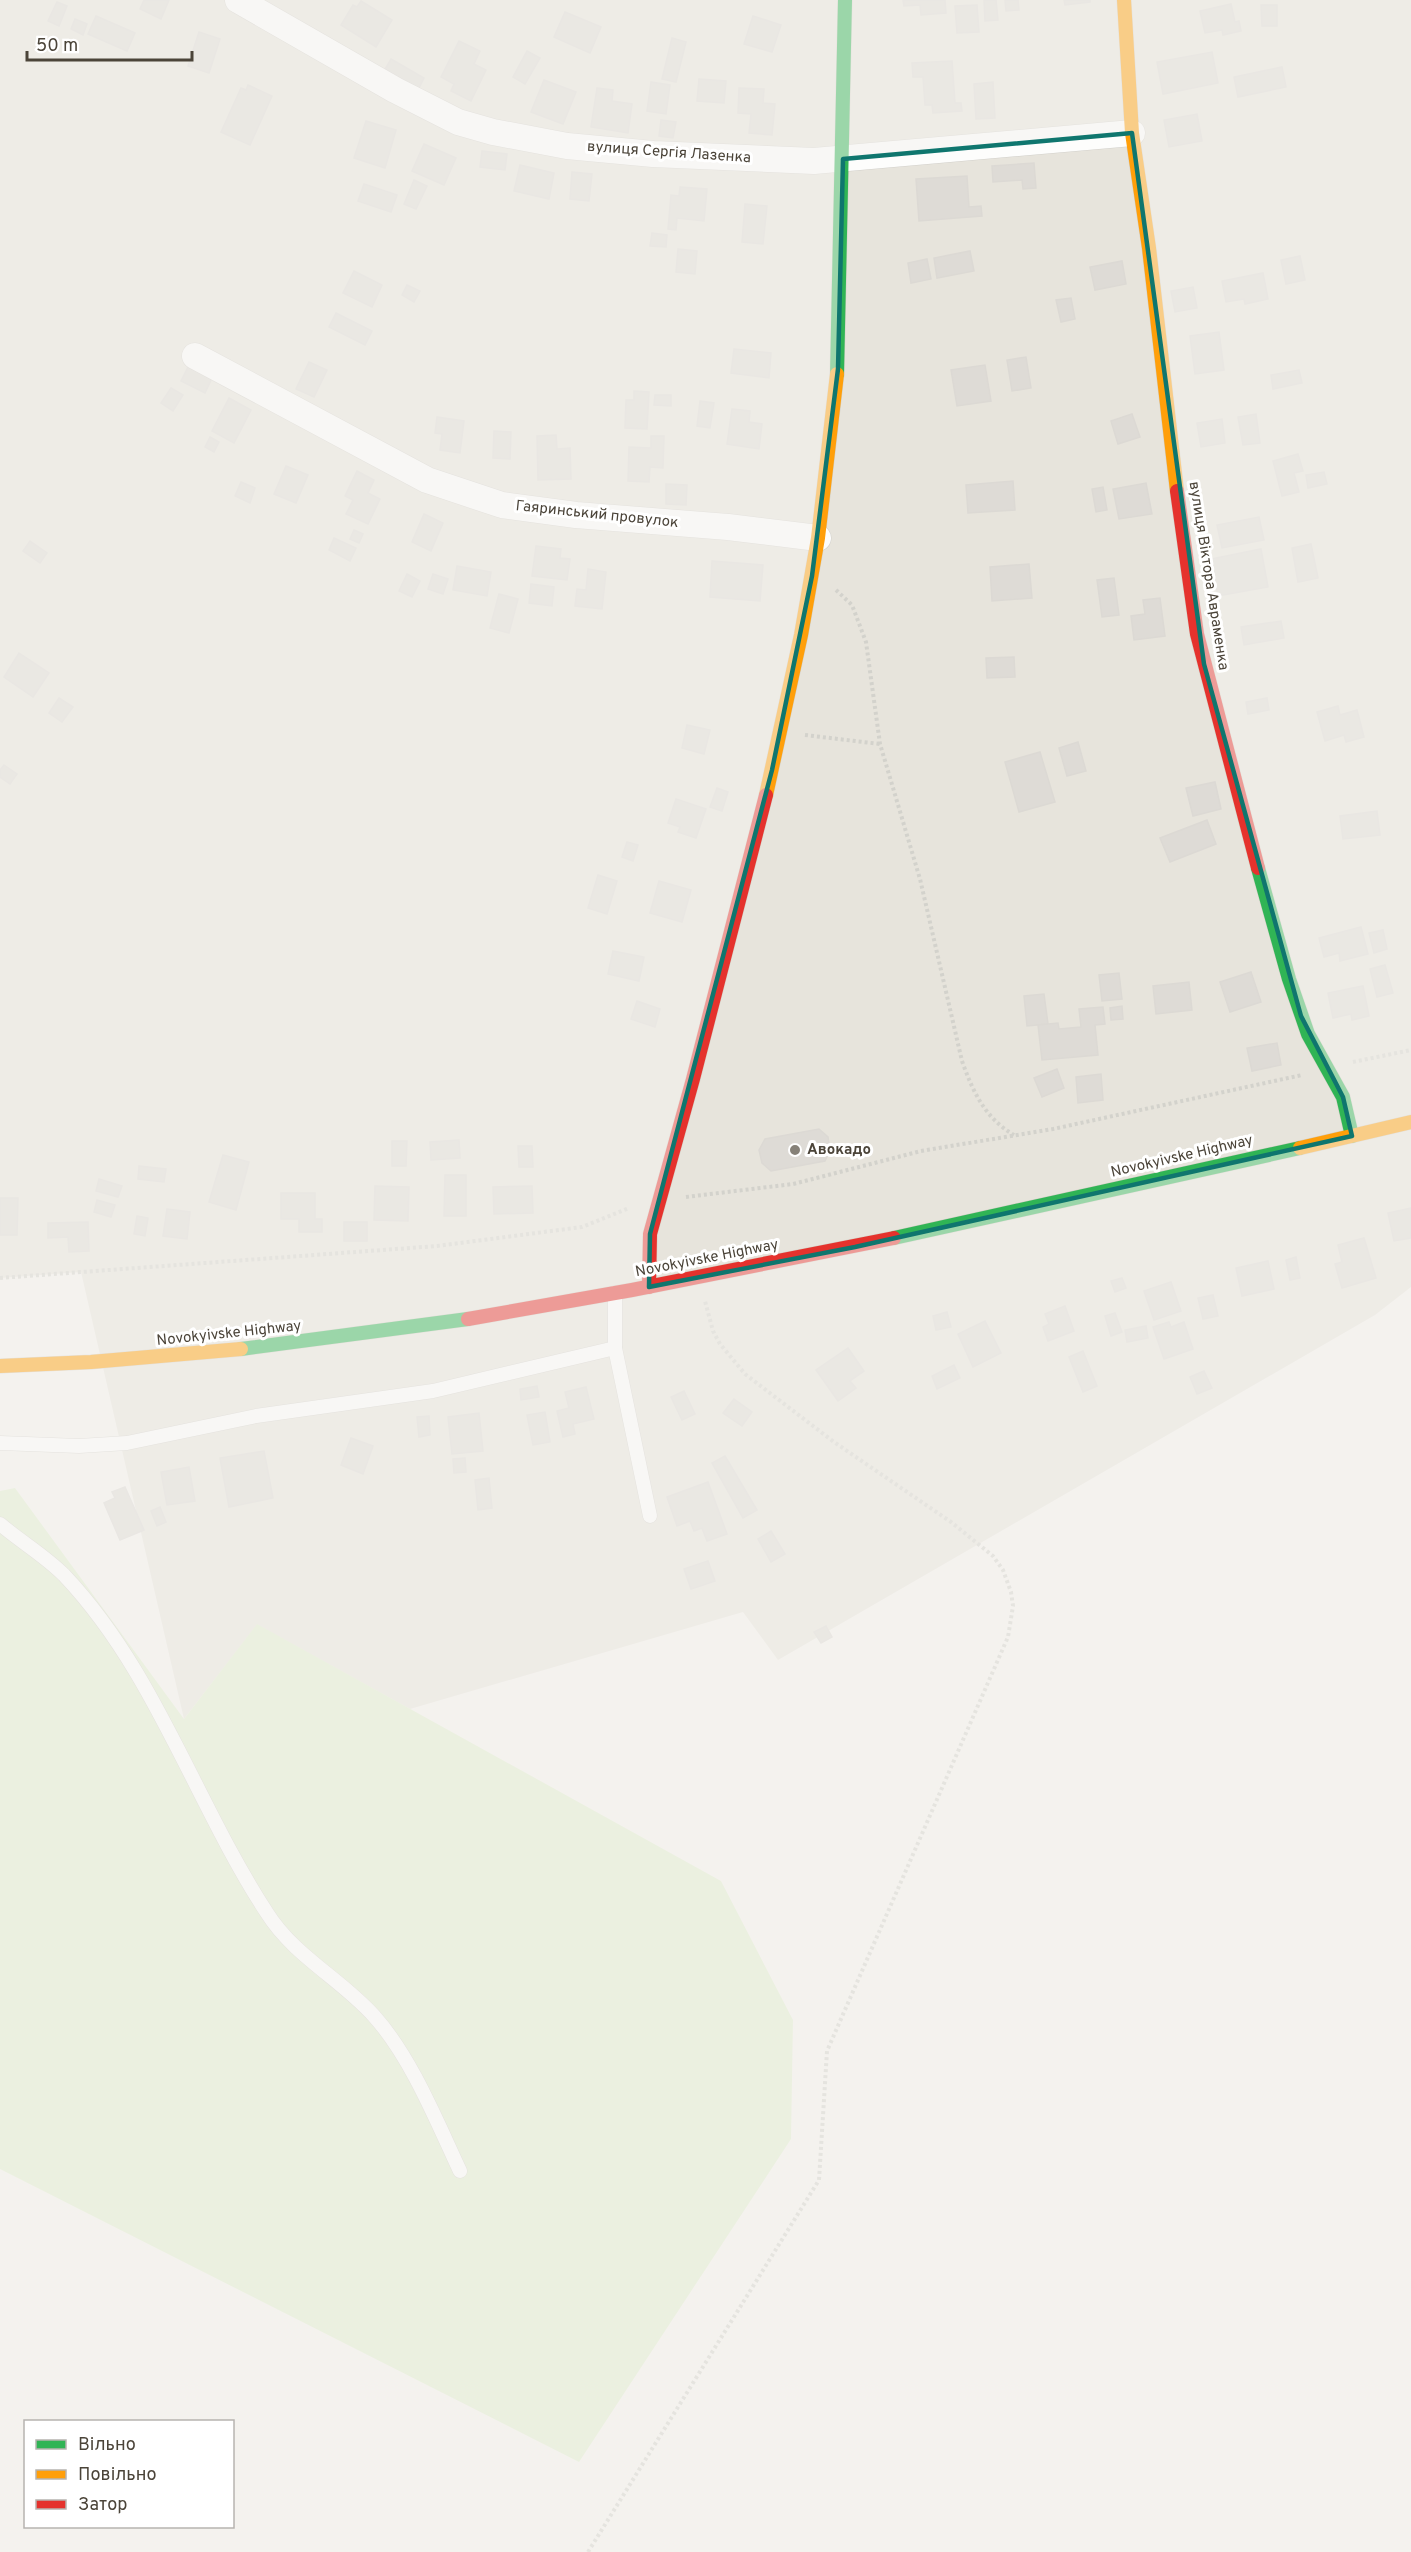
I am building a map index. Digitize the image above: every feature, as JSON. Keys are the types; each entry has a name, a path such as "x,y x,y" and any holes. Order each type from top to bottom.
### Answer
{"street":[{"path":"649,1287 648,1251 658,1202 693,1079 780,734 818,538 838,369 845,0"},
{"name":"вулиця Віктора Авраменка","path":"1124,0 1132,133 1149,248 1177,492 1197,634 1232,775 1289,979 1308,1034 1343,1097 1352,1136"},
{"name":"вулиця Сергія Лазенка","path":"252,4 446,116 492,132 567,146 630,153 791,160 843,159 1132,133"},
{"name":"Гаяринський провулок","path":"195,356 427,480 502,505 576,515 818,538"},
{"name":"Novokyivske Highway","path":"0,1366 149,1359 322,1341 615,1293 698,1278 1023,1210 1411,1122"}],"lane":[{"path":"615,1293 615,1348 650,1516"},
{"path":"0,1443 79,1446 127,1443 256,1416 433,1392 615,1348"},
{"path":"0,1524 47,1560 87,1602 153,1700 229,1847 266,1912 291,1943 354,1996 384,2028 420,2088 460,2171"}],"path":[{"path":"812,576 842,595 852,605 860,621 866,642 880,744 914,856 965,1068 973,1090 987,1113 1001,1128 1014,1135"},
{"path":"780,734 821,736 880,744"},
{"path":"0,1278 357,1253 512,1238 582,1227 622,1210 658,1202 793,1184 921,1151 1246,1089 1411,1050"},
{"path":"588,2552 819,2180 827,2051 1008,1637 1013,1606 1011,1592 1003,1570 981,1545 851,1454 745,1374 720,1344 713,1331 698,1278"}],"highlighted area":[{"path":"1132,133 1204,664 1301,1016 1343,1097 1352,1136 855,1247 649,1287 650,1234 772,770 812,576 838,369 843,159"}],"shaded area":[{"path":"0,0 1411,0 1411,1287 1375,1315 778,1660 743,1612 410,1709 257,1625 184,1719 81,1272 0,1278"}],"green space":[{"path":"15,1488 184,1719 257,1624 721,1881 793,2020 791,2139 579,2462 0,2169 0,1491"}],"building":[{"path":"144,0 169,0 161,19 140,9"},
{"path":"903,0 945,0 946,13 921,15 920,5 904,6"},
{"path":"984,0 996,0 998,20 985,21"},
{"path":"1005,0 1018,0 1019,10 1006,11"},
{"path":"1064,0 1090,0 1090,2 1065,5"},
{"path":"361,1 392,20 376,47 341,25 353,5 357,7"},
{"path":"57,2 67,6 59,26 48,21"},
{"path":"1231,4 1235,22 1239,21 1241,31 1223,35 1222,30 1205,33 1200,11"},
{"path":"977,5 979,32 957,33 955,6"},
{"path":"1261,5 1277,5 1277,26 1262,26"},
{"path":"565,12 601,27 590,53 554,37"},
{"path":"96,16 135,33 127,51 88,34"},
{"path":"753,16 781,25 772,52 744,44"},
{"path":"75,19 87,24 83,35 71,29"},
{"path":"199,32 220,39 209,73 188,66"},
{"path":"672,38 686,42 676,82 662,79"},
{"path":"459,41 480,51 474,64 486,70 471,101 451,91 454,84 441,77"},
{"path":"527,51 540,58 525,84 513,77"},
{"path":"1212,52 1218,83 1163,94 1157,62"},
{"path":"391,59 424,78 418,90 384,71"},
{"path":"952,61 955,103 961,103 962,111 933,113 932,105 925,105 923,77 913,77 912,63"},
{"path":"1282,67 1286,87 1238,97 1234,77"},
{"path":"699,79 726,81 724,103 697,101"},
{"path":"544,80 576,92 563,124 531,112"},
{"path":"651,82 670,85 666,114 647,111"},
{"path":"993,82 995,118 976,119 974,84"},
{"path":"248,85 272,96 250,145 221,132 241,88 246,90"},
{"path":"597,88 613,90 612,101 632,104 628,133 591,127"},
{"path":"739,88 764,89 763,103 775,104 772,135 749,133 751,114 738,113"},
{"path":"1197,114 1202,141 1169,147 1164,120"},
{"path":"661,120 676,122 673,138 659,136"},
{"path":"366,121 396,130 385,168 354,158"},
{"path":"424,144 456,158 444,185 412,171"},
{"path":"482,151 507,154 505,170 480,167"},
{"path":"1034,163 1036,188 1023,189 1022,180 993,182 992,166"},
{"path":"520,165 554,173 549,199 514,191"},
{"path":"572,172 592,174 589,201 570,199"},
{"path":"967,176 969,207 981,206 982,216 919,221 916,179"},
{"path":"414,180 427,186 416,209 404,204"},
{"path":"364,184 397,195 391,212 358,201"},
{"path":"680,187 707,189 704,221 677,218 676,230 668,229 671,195 679,196"},
{"path":"745,204 767,206 763,244 742,242"},
{"path":"652,233 667,235 666,247 650,246"},
{"path":"678,249 697,251 695,274 676,272"},
{"path":"970,251 974,271 937,278 934,258"},
{"path":"1300,256 1305,280 1286,284 1281,260"},
{"path":"927,259 931,279 911,283 908,263"},
{"path":"1122,261 1126,284 1095,290 1090,267"},
{"path":"354,271 382,285 372,307 343,293"},
{"path":"1263,273 1268,299 1245,304 1244,299 1226,302 1222,281"},
{"path":"407,285 420,291 414,302 402,295"},
{"path":"1193,287 1197,308 1175,312 1171,291"},
{"path":"1071,298 1075,319 1061,322 1056,300"},
{"path":"336,313 372,331 365,345 329,327"},
{"path":"1219,332 1224,370 1195,374 1190,336"},
{"path":"734,349 771,353 769,378 731,373"},
{"path":"1026,357 1031,388 1012,391 1007,360"},
{"path":"309,362 327,370 314,397 296,389"},
{"path":"985,365 991,401 957,406 951,370"},
{"path":"188,367 212,378 205,393 181,381"},
{"path":"1299,370 1302,383 1273,389 1271,375"},
{"path":"171,388 183,395 173,411 161,403"},
{"path":"634,391 649,392 647,429 625,428 626,400 634,400"},
{"path":"655,395 671,395 671,406 654,405"},
{"path":"229,398 251,410 234,443 212,431"},
{"path":"700,401 714,403 710,428 697,426"},
{"path":"732,409 750,411 749,422 762,424 759,449 727,444"},
{"path":"1132,414 1140,437 1118,444 1111,421"},
{"path":"1256,414 1260,443 1243,445 1238,417"},
{"path":"437,417 464,421 460,453 440,450 442,434 435,433"},
{"path":"1222,419 1225,443 1201,447 1197,423"},
{"path":"494,431 511,432 510,459 493,458"},
{"path":"556,435 557,449 570,448 571,479 538,480 537,436"},
{"path":"651,436 664,436 663,468 650,467 649,482 628,481 629,447 651,448"},
{"path":"210,437 219,442 214,452 205,447"},
{"path":"1298,454 1303,471 1294,473 1299,492 1282,496 1273,461"},
{"path":"286,466 308,475 296,503 274,494"},
{"path":"357,471 374,480 368,493 380,499 368,524 346,514 353,500 345,496"},
{"path":"1324,472 1327,484 1308,488 1306,475"},
{"path":"1013,481 1015,510 968,513 966,485"},
{"path":"241,482 255,488 250,503 235,496"},
{"path":"1146,483 1152,514 1119,519 1113,489"},
{"path":"666,484 687,485 686,505 666,504"},
{"path":"1103,487 1107,510 1096,512 1092,489"},
{"path":"424,514 443,523 431,551 412,542"},
{"path":"1259,517 1264,540 1222,548 1217,525"},
{"path":"354,530 363,534 359,543 350,539"},
{"path":"334,538 356,548 350,561 329,550"},
{"path":"30,541 47,553 40,563 23,551"},
{"path":"1311,544 1318,578 1298,582 1292,548"},
{"path":"536,546 561,549 560,558 570,559 567,580 532,576"},
{"path":"1261,549 1268,587 1218,596 1211,559"},
{"path":"712,561 763,565 760,601 710,597"},
{"path":"1029,564 1032,598 992,601 990,567"},
{"path":"457,566 491,572 487,596 453,590"},
{"path":"588,569 606,572 602,609 575,606 577,589 586,590"},
{"path":"407,574 420,581 412,597 399,591"},
{"path":"433,574 448,579 443,594 428,589"},
{"path":"1114,578 1119,615 1102,617 1097,580"},
{"path":"531,584 554,587 552,606 529,603"},
{"path":"499,594 518,599 509,633 490,628"},
{"path":"1160,598 1165,636 1134,640 1131,616 1145,614 1143,600"},
{"path":"1281,621 1284,638 1244,645 1241,627"},
{"path":"19,653 49,673 33,697 4,677"},
{"path":"1014,657 1015,677 987,678 986,658"},
{"path":"59,698 73,707 62,722 49,713"},
{"path":"1267,698 1269,710 1248,714 1246,702"},
{"path":"1338,706 1340,715 1357,710 1364,737 1346,742 1344,735 1325,741 1317,712"},
{"path":"687,725 710,730 704,754 682,748"},
{"path":"1078,742 1086,771 1067,776 1059,748"},
{"path":"1040,752 1055,802 1019,812 1005,762"},
{"path":"4,765 17,774 10,784 0,777 0,770"},
{"path":"1215,782 1221,809 1193,816 1186,788"},
{"path":"717,788 728,792 722,811 710,807"},
{"path":"676,799 706,809 696,838 678,832 680,827 668,823"},
{"path":"1377,811 1380,835 1343,839 1340,816"},
{"path":"1207,820 1216,844 1170,862 1160,838"},
{"path":"627,842 638,845 633,861 622,857"},
{"path":"598,875 617,881 607,914 588,908"},
{"path":"659,881 691,890 682,922 650,913"},
{"path":"1361,927 1368,954 1340,961 1339,953 1324,957 1319,938"},
{"path":"1383,930 1387,949 1374,953 1369,933"},
{"path":"613,951 644,957 639,981 608,974"},
{"path":"1385,965 1393,993 1377,997 1370,969"},
{"path":"1251,972 1261,1002 1230,1012 1220,982"},
{"path":"1119,973 1122,999 1102,1001 1099,975"},
{"path":"1189,982 1192,1010 1156,1014 1153,986"},
{"path":"1363,986 1369,1016 1352,1020 1351,1014 1333,1018 1328,993"},
{"path":"1044,994 1048,1024 1027,1026 1024,996"},
{"path":"637,1001 660,1009 655,1027 631,1019"},
{"path":"1122,1006 1123,1019 1111,1020 1110,1008"},
{"path":"1103,1007 1105,1024 1095,1025 1098,1055 1042,1060 1038,1025 1058,1023 1059,1029 1081,1027 1079,1009"},
{"path":"1277,1043 1281,1065 1252,1071 1247,1048"},
{"path":"1057,1069 1064,1088 1042,1097 1034,1078"},
{"path":"1101,1074 1103,1100 1078,1103 1076,1077"},
{"path":"819,1129 828,1137 830,1150 825,1161 771,1171 762,1163 759,1150 765,1139"},
{"path":"459,1140 460,1158 431,1160 430,1142"},
{"path":"392,1141 407,1141 406,1166 392,1166"},
{"path":"518,1146 532,1146 533,1167 519,1167"},
{"path":"223,1155 249,1162 236,1210 209,1202"},
{"path":"139,1166 166,1169 164,1182 138,1179"},
{"path":"445,1175 466,1175 466,1216 444,1216"},
{"path":"99,1179 122,1186 118,1197 96,1191"},
{"path":"375,1186 409,1187 408,1221 374,1220"},
{"path":"532,1186 533,1213 494,1214 493,1187"},
{"path":"281,1193 315,1193 315,1219 322,1219 322,1232 299,1232 299,1219 281,1219"},
{"path":"0,1198 18,1198 17,1235 0,1235"},
{"path":"97,1200 115,1205 111,1217 94,1212"},
{"path":"1411,1208 1411,1238 1394,1241 1388,1213"},
{"path":"167,1209 190,1212 187,1239 163,1236"},
{"path":"137,1216 148,1218 145,1236 134,1234"},
{"path":"88,1222 89,1251 69,1252 68,1237 48,1238 48,1223"},
{"path":"344,1222 367,1222 367,1241 344,1241"},
{"path":"1364,1238 1376,1278 1342,1288 1335,1264 1342,1262 1338,1245"},
{"path":"1296,1257 1300,1278 1290,1280 1286,1260"},
{"path":"1268,1261 1274,1289 1242,1296 1236,1268"},
{"path":"1122,1278 1126,1288 1115,1292 1111,1281"},
{"path":"1171,1282 1181,1311 1154,1320 1144,1291"},
{"path":"1213,1295 1218,1316 1203,1319 1198,1298"},
{"path":"1065,1306 1074,1331 1048,1341 1043,1327 1049,1324 1045,1314"},
{"path":"947,1312 951,1327 936,1330 933,1316"},
{"path":"1115,1313 1122,1332 1111,1336 1105,1316"},
{"path":"985,1321 1001,1353 973,1367 958,1334"},
{"path":"1169,1322 1171,1327 1184,1322 1193,1349 1164,1359 1153,1327"},
{"path":"1146,1326 1148,1338 1127,1342 1125,1330"},
{"path":"848,1348 864,1371 850,1381 856,1388 838,1401 816,1370"},
{"path":"1083,1351 1097,1386 1083,1392 1069,1357"},
{"path":"954,1365 960,1378 937,1389 932,1376"},
{"path":"1204,1371 1212,1388 1197,1394 1190,1377"},
{"path":"537,1386 539,1397 521,1400 520,1389"},
{"path":"586,1387 594,1419 573,1424 575,1434 563,1437 557,1411 569,1408 565,1392"},
{"path":"684,1391 695,1414 682,1420 671,1397"},
{"path":"734,1399 752,1412 742,1426 723,1413"},
{"path":"545,1412 550,1442 533,1445 527,1415"},
{"path":"479,1413 483,1451 452,1454 448,1417"},
{"path":"429,1416 430,1435 419,1437 417,1417"},
{"path":"351,1438 373,1446 363,1474 341,1465"},
{"path":"264,1451 273,1498 229,1507 220,1458"},
{"path":"725,1456 757,1510 743,1518 712,1463"},
{"path":"465,1458 466,1472 454,1473 453,1459"},
{"path":"189,1467 195,1501 167,1505 161,1472"},
{"path":"489,1478 492,1508 478,1510 475,1480"},
{"path":"708,1482 727,1534 707,1541 702,1528 694,1531 690,1521 677,1526 667,1497"},
{"path":"125,1487 144,1530 120,1540 104,1503 115,1498 112,1492"},
{"path":"160,1507 166,1522 157,1526 151,1511"},
{"path":"771,1531 785,1554 771,1562 758,1539"},
{"path":"708,1561 715,1581 691,1589 684,1569"},
{"path":"826,1626 832,1637 821,1643 814,1632"}],"traffic: fast":[{"path":"837,374 845,0"},
{"path":"1258,868 1289,979 1308,1034 1343,1097 1352,1136"},
{"path":"894,1238 1300,1148"},
{"path":"241,1349 468,1319"}],"traffic: slow":[{"path":"1124,0 1132,133 1149,248 1177,491"},
{"path":"766,795 801,635 818,538 837,374"},
{"path":"1300,1148 1411,1122"},
{"path":"0,1366 91,1362 241,1349"}],"traffic: jam":[{"path":"1177,491 1197,634 1258,868"},
{"path":"649,1287 650,1234 693,1079 766,795"},
{"path":"468,1319 632,1290 894,1238"}],"place":[{"name":"Авокадо","path":"795,1150"}]}
